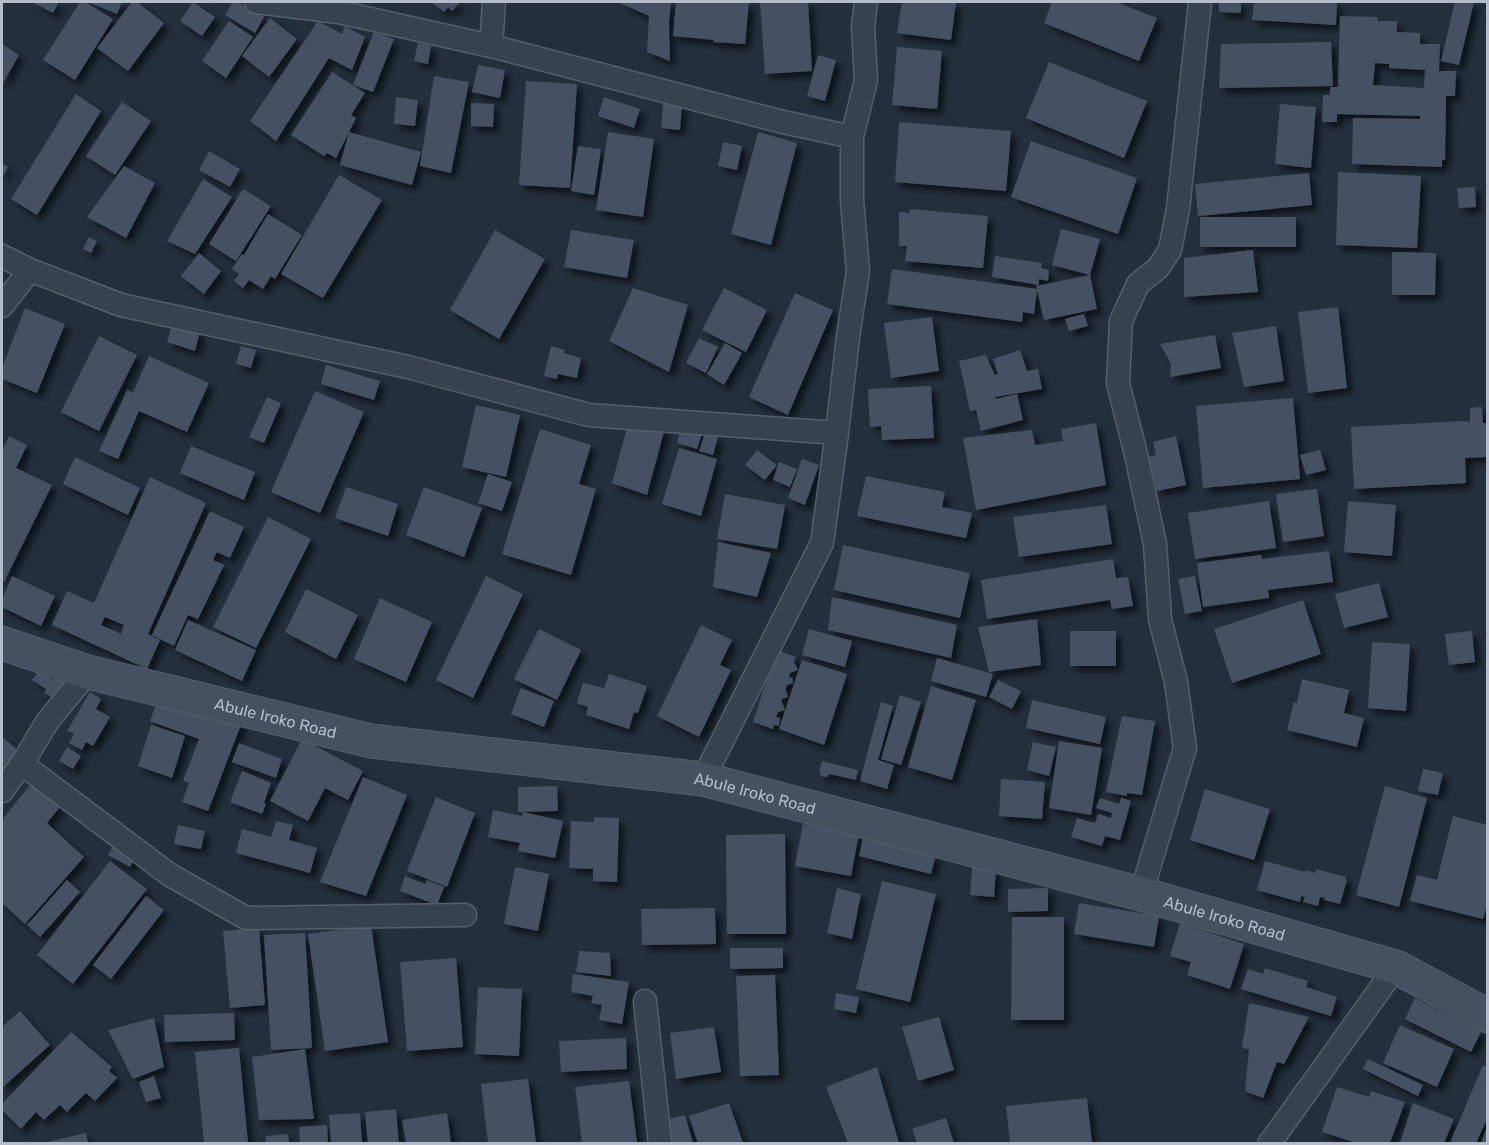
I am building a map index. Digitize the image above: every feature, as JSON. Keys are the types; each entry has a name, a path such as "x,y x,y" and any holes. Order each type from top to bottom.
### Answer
{"street":[{"path":"256,2 339,12 490,46 779,121 852,137"},
{"path":"490,46 494,2"},
{"path":"703,779 822,543 858,272 852,200 852,137 866,80 863,27 866,2"},
{"path":"1141,894 1185,748 1176,682 1160,620 1155,544 1118,383 1121,321 1138,284 1158,268 1170,250 1178,209 1200,2"},
{"path":"2,256 30,270 122,305 408,367 589,415 837,434"},
{"path":"2,306 30,270"},
{"name":"Abule Iroko Road","path":"2,643 88,672 371,741 703,779 1141,894 1396,967 1488,1016"},
{"path":"2,791 22,764 47,722 88,672"},
{"path":"22,764 170,875 246,918 465,915"},
{"path":"1269,1143 1396,967"},
{"path":"645,1001 660,1143"}],"building":[{"path":"32,2 59,2 53,13"},
{"path":"80,2 85,2 113,19 75,80 43,60"},
{"path":"92,2 122,2 117,14"},
{"path":"132,2 137,2 164,23 128,71 97,48"},
{"path":"193,2 215,17 202,36 180,21"},
{"path":"233,2 238,2 264,17 255,33 225,15"},
{"path":"431,2 460,2 452,11 448,7 444,12"},
{"path":"618,2 671,2 670,61 647,52 649,16"},
{"path":"676,2 749,2 745,44 673,36"},
{"path":"760,2 808,2 812,71 765,74"},
{"path":"902,2 956,2 951,40 897,33"},
{"path":"1052,2 1116,2 1157,18 1139,61 1044,23"},
{"path":"1219,2 1241,2 1241,13 1219,12"},
{"path":"1254,2 1337,2 1336,25 1252,20"},
{"path":"1455,2 1474,2 1459,65 1441,61"},
{"path":"1340,16 1377,17 1378,21 1397,21 1397,32 1420,33 1420,44 1440,44 1439,71 1456,71 1455,96 1446,96 1445,160 1442,160 1442,167 1352,164 1353,118 1420,119 1420,116 1337,114 1337,122 1322,122 1323,95 1330,95 1330,87 1338,87","holes":["1375,63 1389,64 1389,68 1425,70 1424,88 1373,85"]},
{"path":"270,18 297,39 269,77 242,56"},
{"path":"229,21 253,37 226,78 202,61"},
{"path":"318,21 342,34 345,26 365,37 352,70 329,58 276,141 250,121"},
{"path":"374,32 394,39 373,92 353,85"},
{"path":"1331,42 1333,86 1219,88 1221,44"},
{"path":"418,43 431,46 428,64 414,61"},
{"path":"2,44 19,55 2,85"},
{"path":"897,47 942,51 937,109 892,105"},
{"path":"818,55 836,60 825,101 807,96"},
{"path":"1049,62 1147,101 1124,158 1026,118"},
{"path":"478,65 505,70 500,98 472,92"},
{"path":"332,72 365,93 351,115 356,118 336,158 327,153 324,156 291,135"},
{"path":"434,76 469,82 451,173 420,166"},
{"path":"526,81 577,84 570,188 519,185"},
{"path":"76,94 101,111 37,215 11,199"},
{"path":"396,97 418,100 415,126 394,124"},
{"path":"604,97 640,109 634,128 598,116"},
{"path":"122,102 151,121 115,175 86,156"},
{"path":"471,103 494,104 493,127 471,126"},
{"path":"663,103 682,104 680,130 661,128"},
{"path":"1280,104 1316,107 1311,168 1275,164"},
{"path":"899,122 1011,131 1006,191 895,182"},
{"path":"349,132 421,152 412,185 340,165"},
{"path":"608,132 654,139 643,217 596,210"},
{"path":"758,132 797,143 771,245 731,234"},
{"path":"1031,141 1137,178 1118,234 1011,197"},
{"path":"723,142 742,146 737,170 718,166"},
{"path":"578,146 601,149 594,195 571,191"},
{"path":"209,151 240,169 230,187 199,170"},
{"path":"2,163 8,167 2,178"},
{"path":"124,166 155,183 126,238 87,217"},
{"path":"1338,172 1421,176 1417,248 1336,245"},
{"path":"1309,173 1312,205 1198,216 1195,184"},
{"path":"339,175 382,200 323,298 281,274"},
{"path":"203,179 232,197 195,254 167,241"},
{"path":"1475,187 1476,207 1459,208 1457,188"},
{"path":"243,189 271,206 236,261 209,244"},
{"path":"910,209 988,216 983,268 905,261 907,246 899,246 899,212 910,213"},
{"path":"268,214 302,235 275,279 271,276 263,289 249,280 243,288 234,281 239,274 232,269 242,254 244,255"},
{"path":"1200,217 1296,217 1296,247 1200,247"},
{"path":"1061,229 1100,239 1090,275 1052,265"},
{"path":"495,230 545,259 499,339 450,310"},
{"path":"571,230 634,240 627,278 564,267"},
{"path":"89,237 97,241 91,253 83,249"},
{"path":"1253,250 1258,292 1184,297 1184,258"},
{"path":"1392,252 1436,253 1435,295 1392,295"},
{"path":"199,253 221,271 204,294 181,276"},
{"path":"995,256 1042,263 1041,268 1049,270 1048,281 1039,279 1039,285 992,277"},
{"path":"892,269 1037,289 1036,286 1090,275 1097,309 1044,320 1037,290 1034,314 1023,312 1022,322 887,304"},
{"path":"633,288 688,305 669,372 609,341"},
{"path":"724,288 767,310 746,352 702,330"},
{"path":"795,293 833,310 788,415 749,397"},
{"path":"1338,307 1347,388 1308,393 1298,312"},
{"path":"25,308 65,324 37,393 2,379 2,368"},
{"path":"1084,314 1088,326 1069,331 1065,319"},
{"path":"932,317 939,371 891,378 884,323"},
{"path":"173,323 200,331 195,351 167,342"},
{"path":"1276,326 1284,381 1244,387 1232,333"},
{"path":"1215,335 1221,368 1170,377 1171,364 1160,344"},
{"path":"99,336 137,355 99,431 61,412"},
{"path":"699,338 718,347 706,373 686,363"},
{"path":"725,343 742,353 724,385 707,374"},
{"path":"241,346 256,350 251,368 236,364"},
{"path":"551,346 581,358 577,378 558,374 557,379 544,376"},
{"path":"1020,350 1027,371 1038,369 1042,389 995,397 996,399 1017,394 1023,420 981,431 976,410 970,411 959,361 986,355 995,375 998,374 993,359"},
{"path":"149,356 209,383 187,432 139,411 118,459 99,451 127,390 133,393"},
{"path":"326,365 380,381 374,400 321,384"},
{"path":"931,386 934,438 882,440 881,426 870,427 868,389"},
{"path":"315,391 364,412 320,513 271,492"},
{"path":"267,397 281,403 264,443 249,437"},
{"path":"1293,398 1300,479 1203,488 1196,406"},
{"path":"476,405 520,415 506,477 462,467"},
{"path":"1482,407 1483,423 1488,423 1488,457 1465,458 1466,483 1354,489 1351,427 1470,422 1470,408"},
{"path":"1096,423 1106,485 976,510 963,438 1032,430 1035,445 1063,441 1061,429"},
{"path":"628,424 665,428 647,495 612,483"},
{"path":"682,424 703,430 697,449 677,443"},
{"path":"540,429 591,445 579,484 596,489 571,575 502,554"},
{"path":"705,433 718,437 713,455 699,451"},
{"path":"9,436 27,445 16,468 52,485 4,582 2,581 2,451"},
{"path":"1176,436 1186,485 1157,491 1149,457 1156,455 1153,442"},
{"path":"191,446 255,472 244,500 180,473"},
{"path":"679,448 717,459 701,516 662,504"},
{"path":"757,450 777,465 765,480 745,465"},
{"path":"1320,450 1326,470 1306,475 1300,455"},
{"path":"75,457 140,488 128,515 63,484"},
{"path":"802,459 819,465 805,505 788,498"},
{"path":"779,462 797,469 790,487 773,480"},
{"path":"488,474 512,482 502,511 478,503"},
{"path":"866,476 945,492 942,507 972,513 966,538 857,516"},
{"path":"150,477 206,503 148,634 160,640 147,669 52,625 67,591 94,603","holes":["105,617 124,625 121,634 101,625"]},
{"path":"346,487 398,504 388,536 335,518"},
{"path":"424,487 482,508 464,557 406,535"},
{"path":"1317,489 1324,536 1283,542 1276,494"},
{"path":"725,494 785,505 777,549 717,539"},
{"path":"1269,501 1276,548 1195,559 1188,513"},
{"path":"1348,501 1396,505 1392,556 1344,552"},
{"path":"1106,505 1112,544 1019,557 1013,517"},
{"path":"210,511 244,527 230,558 217,552 213,560 224,565 198,619 188,615 174,646 152,635"},
{"path":"268,517 311,539 256,648 213,627"},
{"path":"718,542 771,553 757,597 713,587"},
{"path":"843,545 970,573 960,618 834,590"},
{"path":"1329,551 1333,582 1268,590 1269,598 1203,607 1197,563 1261,555 1262,559"},
{"path":"1113,559 1116,578 1128,577 1133,606 1112,609 1110,600 987,619 981,580"},
{"path":"12,576 55,596 41,626 2,607 2,599"},
{"path":"486,576 523,594 473,698 436,680"},
{"path":"1195,576 1202,611 1185,614 1178,579"},
{"path":"1379,583 1388,617 1344,628 1335,594"},
{"path":"306,589 358,615 336,659 285,632"},
{"path":"832,597 957,625 951,658 828,630"},
{"path":"380,598 432,622 406,682 354,659"},
{"path":"1303,600 1321,654 1232,683 1214,629"},
{"path":"1037,619 1041,665 989,672 978,627"},
{"path":"188,620 256,650 242,681 175,650"},
{"path":"701,625 732,640 720,665 731,670 699,737 657,716"},
{"path":"539,629 581,650 557,700 514,679"},
{"path":"809,629 852,641 845,667 802,655"},
{"path":"1070,631 1116,631 1116,666 1070,666"},
{"path":"1472,631 1475,662 1449,665 1445,634"},
{"path":"1372,642 1410,644 1406,711 1368,708"},
{"path":"776,650 796,657 794,662 798,670 790,673 789,678 792,677 793,683 787,685 785,692 788,697 782,699 781,703 785,710 778,712 776,717 780,718 779,726 774,725 773,729 753,722"},
{"path":"937,658 993,674 986,697 931,681"},
{"path":"802,660 847,674 824,745 779,729"},
{"path":"39,671 53,680 56,676 66,682 55,699 44,693 46,689 32,680"},
{"path":"609,674 647,686 638,713 634,712 629,729 586,715 588,707 577,703 583,683 604,688"},
{"path":"1302,679 1349,690 1344,713 1364,718 1357,747 1287,730 1294,702 1297,703"},
{"path":"998,680 1021,691 1012,709 989,697"},
{"path":"931,686 976,700 952,780 908,767"},
{"path":"521,688 554,701 544,727 511,714"},
{"path":"90,692 101,699 96,709 110,717 93,746 86,742 82,750 69,743 74,734 67,731"},
{"path":"900,695 921,702 901,765 881,759"},
{"path":"158,699 242,722 208,811 182,802 189,783 183,781 199,739 150,721"},
{"path":"1032,700 1106,717 1100,744 1026,728"},
{"path":"881,702 893,706 878,760 894,765 887,789 860,781"},
{"path":"1122,716 1155,721 1142,795 1127,793 1127,796 1106,792"},
{"path":"151,725 185,736 172,778 138,766"},
{"path":"2,737 18,750 2,771"},
{"path":"302,739 363,771 348,800 325,788 308,821 270,801"},
{"path":"1059,741 1102,748 1091,815 1049,808"},
{"path":"1033,742 1056,747 1049,776 1027,770"},
{"path":"239,743 282,759 276,778 232,762"},
{"path":"67,747 81,756 73,769 59,761"},
{"path":"822,761 858,770 856,780 829,774 828,777 820,776"},
{"path":"1423,769 1443,773 1438,795 1418,791"},
{"path":"242,771 271,783 262,814 230,802"},
{"path":"363,777 407,795 366,896 320,882"},
{"path":"1001,779 1045,782 1042,819 999,816"},
{"path":"31,784 60,807 47,823 84,857 25,924 2,903 2,820"},
{"path":"557,786 558,811 518,812 518,787"},
{"path":"1385,786 1427,798 1399,907 1356,895"},
{"path":"1205,789 1270,809 1254,860 1190,840"},
{"path":"436,797 475,813 447,887 407,871"},
{"path":"1100,798 1119,804 1121,798 1131,801 1120,840 1105,836 1102,846 1071,837 1077,818 1095,823 1098,814 1111,818 1112,813 1096,808"},
{"path":"493,810 522,816 523,812 563,821 555,858 518,851 520,843 488,837"},
{"path":"1453,816 1488,825 1488,902 1483,919 1410,901 1417,875 1437,880"},
{"path":"594,817 619,818 617,882 593,881 593,869 569,868 571,821 594,822"},
{"path":"276,821 293,825 289,840 317,848 310,873 236,853 242,829 271,837"},
{"path":"803,824 859,834 851,876 795,866"},
{"path":"178,825 205,831 201,849 174,844"},
{"path":"785,834 786,934 727,934 726,835"},
{"path":"863,838 936,855 931,874 859,856"},
{"path":"117,840 138,852 130,867 108,855"},
{"path":"110,861 147,889 73,984 37,955"},
{"path":"1265,861 1305,872 1305,870 1315,873 1316,869 1346,877 1340,904 1320,897 1318,906 1303,902 1305,897 1301,896 1300,902 1257,890"},
{"path":"515,867 549,874 538,931 504,924"},
{"path":"972,868 996,869 994,897 970,895"},
{"path":"405,876 425,884 427,880 444,887 437,905 400,891"},
{"path":"67,880 80,892 40,937 27,925"},
{"path":"882,881 936,894 910,1002 856,989"},
{"path":"837,888 861,894 852,939 827,933"},
{"path":"1048,888 1048,911 1008,912 1008,889"},
{"path":"146,896 164,910 111,979 93,965"},
{"path":"1079,903 1159,916 1154,947 1074,934"},
{"path":"715,908 716,944 642,945 641,909"},
{"path":"1012,917 1064,917 1064,1020 1011,1020"},
{"path":"1180,923 1244,944 1230,989 1187,975 1191,962 1170,956"},
{"path":"371,925 388,1042 325,1051 308,934"},
{"path":"259,928 265,1005 230,1008 223,931"},
{"path":"305,933 312,1048 271,1050 264,935"},
{"path":"730,948 783,948 783,968 730,969"},
{"path":"579,951 610,953 611,976 576,972"},
{"path":"456,958 463,1047 407,1051 400,962"},
{"path":"1265,968 1308,981 1306,987 1337,997 1331,1016 1241,989 1248,969 1263,974"},
{"path":"573,974 629,982 622,1024 599,1020 602,1005 591,1003 593,996 571,992"},
{"path":"775,975 779,1075 740,1076 736,976"},
{"path":"478,987 522,989 519,1056 475,1054"},
{"path":"836,993 859,997 856,1013 834,1009"},
{"path":"1415,998 1481,1032 1471,1052 1405,1019"},
{"path":"1249,1003 1309,1017 1284,1064 1277,1062 1263,1098 1245,1091 1249,1050 1242,1047"},
{"path":"20,1011 50,1045 2,1088 2,1027"},
{"path":"234,1013 235,1040 165,1042 164,1015"},
{"path":"939,1017 954,1070 918,1081 902,1027"},
{"path":"154,1018 164,1067 133,1079 108,1030"},
{"path":"1400,1025 1454,1049 1437,1087 1383,1063"},
{"path":"714,1027 721,1072 676,1079 670,1033"},
{"path":"71,1032 112,1067 109,1071 117,1078 95,1101 86,1093 67,1112 60,1105 44,1120 36,1112 21,1129 2,1110 2,1104"},
{"path":"626,1038 627,1069 561,1072 559,1041"},
{"path":"239,1048 248,1143 204,1143 195,1052"},
{"path":"305,1049 314,1119 259,1120 252,1057"},
{"path":"1368,1059 1423,1085 1418,1096 1363,1069"},
{"path":"1483,1065 1488,1067 1488,1078 1485,1083 1488,1084 1488,1117 1476,1143 1450,1143"},
{"path":"877,1067 899,1143 848,1143 826,1087"},
{"path":"154,1076 161,1098 146,1102 139,1082"},
{"path":"528,1079 536,1143 488,1143 481,1084"},
{"path":"629,1081 637,1143 582,1143 575,1087"},
{"path":"1337,1087 1369,1097 1371,1091 1405,1102 1390,1143 1356,1143 1322,1132"},
{"path":"1087,1098 1092,1143 1010,1143 1006,1106"},
{"path":"729,1103 743,1143 698,1143 689,1116"},
{"path":"1413,1103 1454,1119 1444,1143 1400,1143"},
{"path":"396,1109 399,1143 368,1143 365,1112"},
{"path":"360,1113 362,1143 331,1143 329,1115"},
{"path":"447,1113 451,1143 406,1143 402,1120"},
{"path":"685,1115 693,1143 669,1143 664,1120"},
{"path":"946,1118 954,1143 917,1143 912,1129"},
{"path":"327,1125 328,1143 300,1143 299,1127"},
{"path":"1487,1127 1488,1143 1481,1143"},
{"path":"86,1133 88,1143 43,1143"},
{"path":"288,1134 289,1143 266,1143 266,1136"}]}
